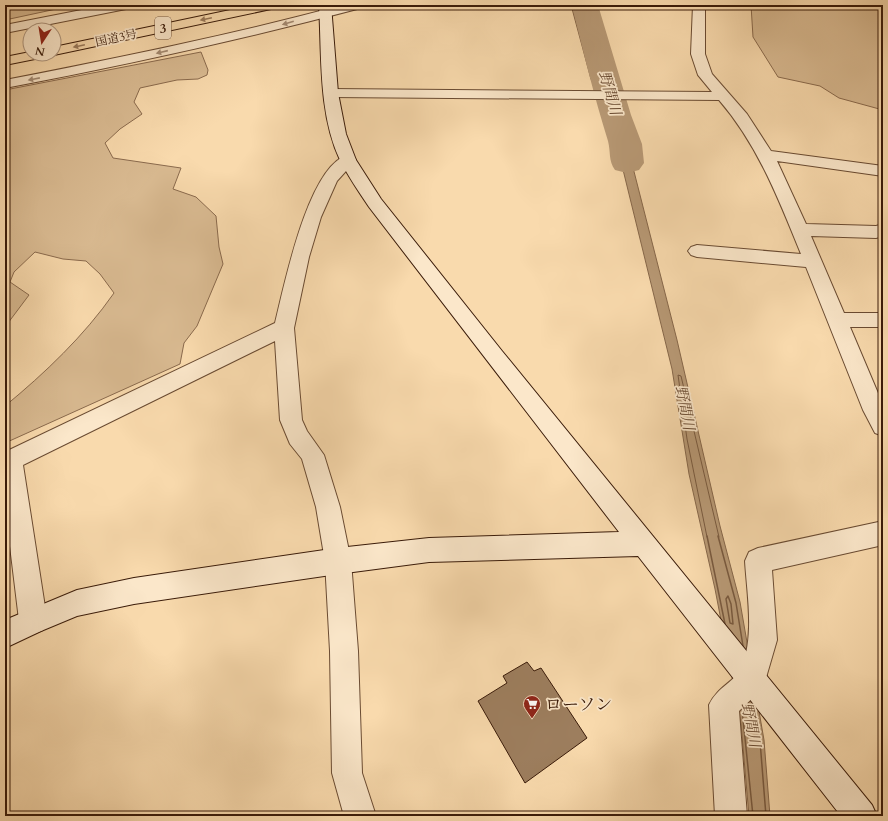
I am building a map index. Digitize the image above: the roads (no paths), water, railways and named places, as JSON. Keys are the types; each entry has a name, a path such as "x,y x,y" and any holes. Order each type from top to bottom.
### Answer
{"highway":[{"name":"国道3号","path":"62,38 224,5"},
{"name":"国道3号","path":"62,49 271,5"},
{"path":"5,49 22,46"},
{"path":"5,61 22,58"}],"street":[{"path":"5,29 126,5"},
{"path":"5,84 99,66 282,25 325,9 357,5"},
{"path":"699,5 698,54 705,75 742,117 766,155 800,230 874,410 883,426"},
{"path":"325,9 331,93 338,134 348,160 375,203 642,544 753,678 861,816"},
{"path":"331,93 723,96"},
{"path":"766,155 883,171"},
{"path":"348,160 330,179 312,217 300,257 284,328 291,420 298,437 312,456 328,507 338,561 344,651 347,773 360,816"},
{"path":"800,230 876,232 883,230"},
{"path":"696,251 812,261"},
{"path":"838,320 883,320"},
{"path":"33,620 8,461 284,328"},
{"path":"731,816 724,704 753,678 763,640 758,560 883,534"},
{"path":"5,634 33,620 77,603 134,591 338,561 429,550 642,544"}],"water":[{"name":"野間川","path":"571,5 581,5 603,82 618,115 628,148 677,340 720,526 740,602 764,740 770,816 749,816 741,724 715,589 689,474 672,369 613,129 606,107 591,79"}],"waterway":[{"name":"野間川","path":"585,5 615,115 625,144 627,163"}],"place":[{"name":"ローソン","path":"532,719"}]}
